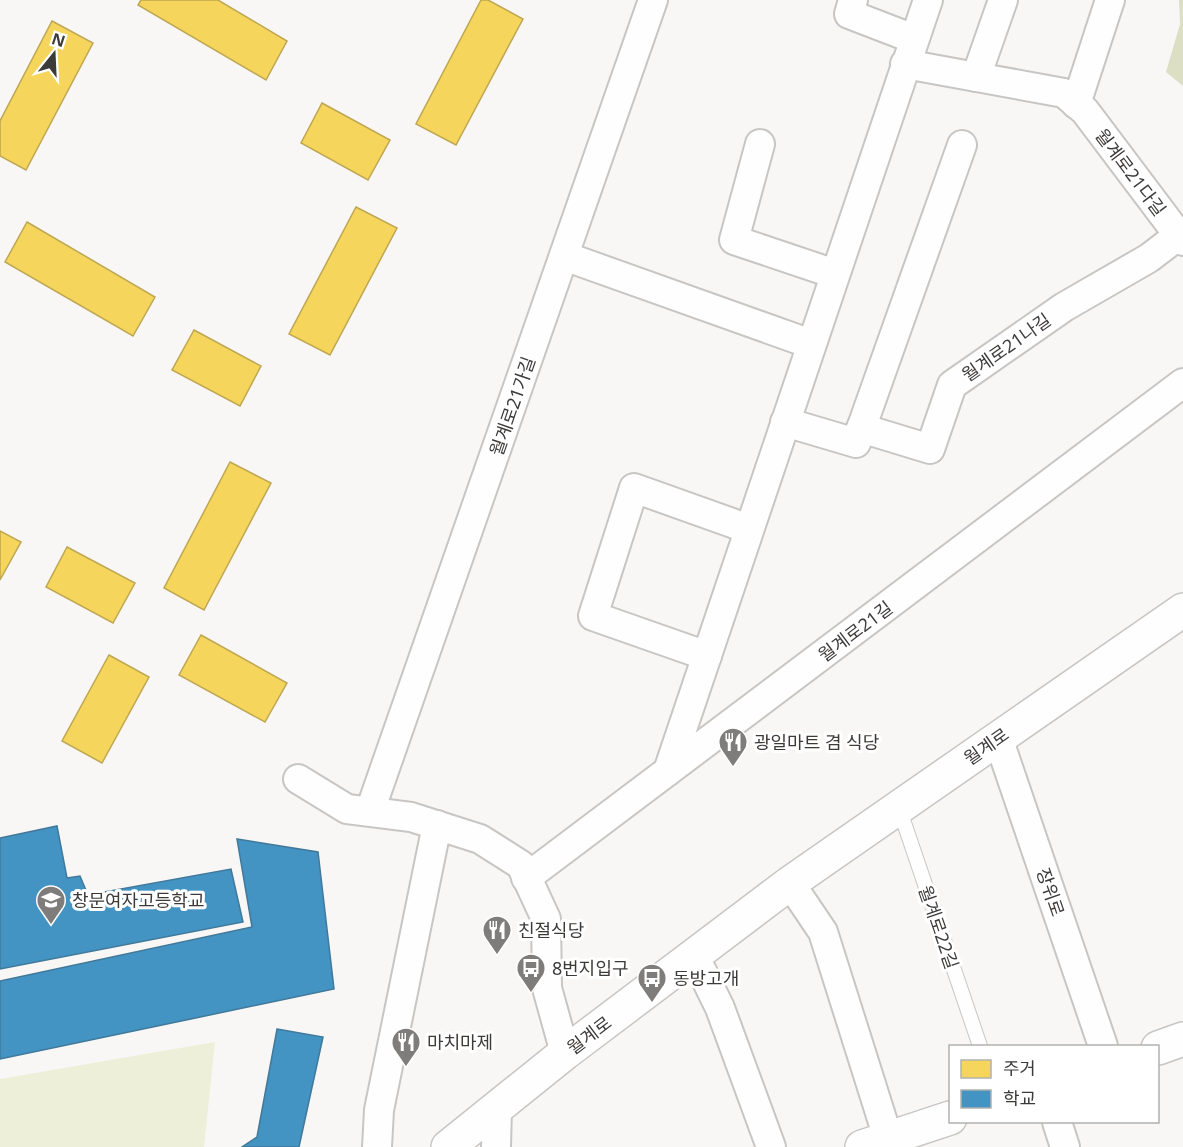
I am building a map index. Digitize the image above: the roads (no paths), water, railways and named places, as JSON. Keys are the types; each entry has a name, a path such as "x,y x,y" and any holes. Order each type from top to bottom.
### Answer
{"main road":[{"name":"월계로","path":"448,1147 565,1053 790,883 1183,610"},
{"path":"1159,1048 1183,1039"},
{"path":"875,1143 949,1119"}],"street":[{"name":"월계로21가길","path":"370,812 653,0"},
{"path":"854,0 849,14 910,51"},
{"path":"668,771 928,0"},
{"path":"976,77 1004,0"},
{"path":"1076,104 1110,0"},
{"name":"월계로21다길","path":"910,51 976,77 1064,93 1085,111 1181,238"},
{"path":"760,144 734,240 835,274"},
{"path":"785,422 856,443 962,145"},
{"name":"월계로21나길","path":"861,428 930,449 952,385 1064,307 1181,238"},
{"path":"564,256 811,344"},
{"name":"월계로21길","path":"526,878 1183,383"},
{"path":"707,656 593,616 634,488 749,529"},
{"name":"장위로","path":"998,738 1102,1045"},
{"path":"298,779 346,809 411,817 480,839 521,866 546,919 547,988 565,1053"},
{"path":"377,1147 379,1110 437,825"},
{"path":"790,883 823,932 875,1143"},
{"path":"694,955 720,1008 771,1147"},
{"path":"496,1147 497,1108"},
{"path":"1057,1123 1065,1147"}],"lane":[{"name":"월계로22길","path":"899,808 979,1045"}],"place":[{"name":"광일마트 겸 식당","path":"733,768"},
{"name":"창문여자고등학교","path":"51,926"},
{"name":"친절식당","path":"497,956"},
{"name":"8번지입구","path":"531,994"},
{"name":"동방고개","path":"652,1004"},
{"name":"마치마제","path":"406,1068"}]}
